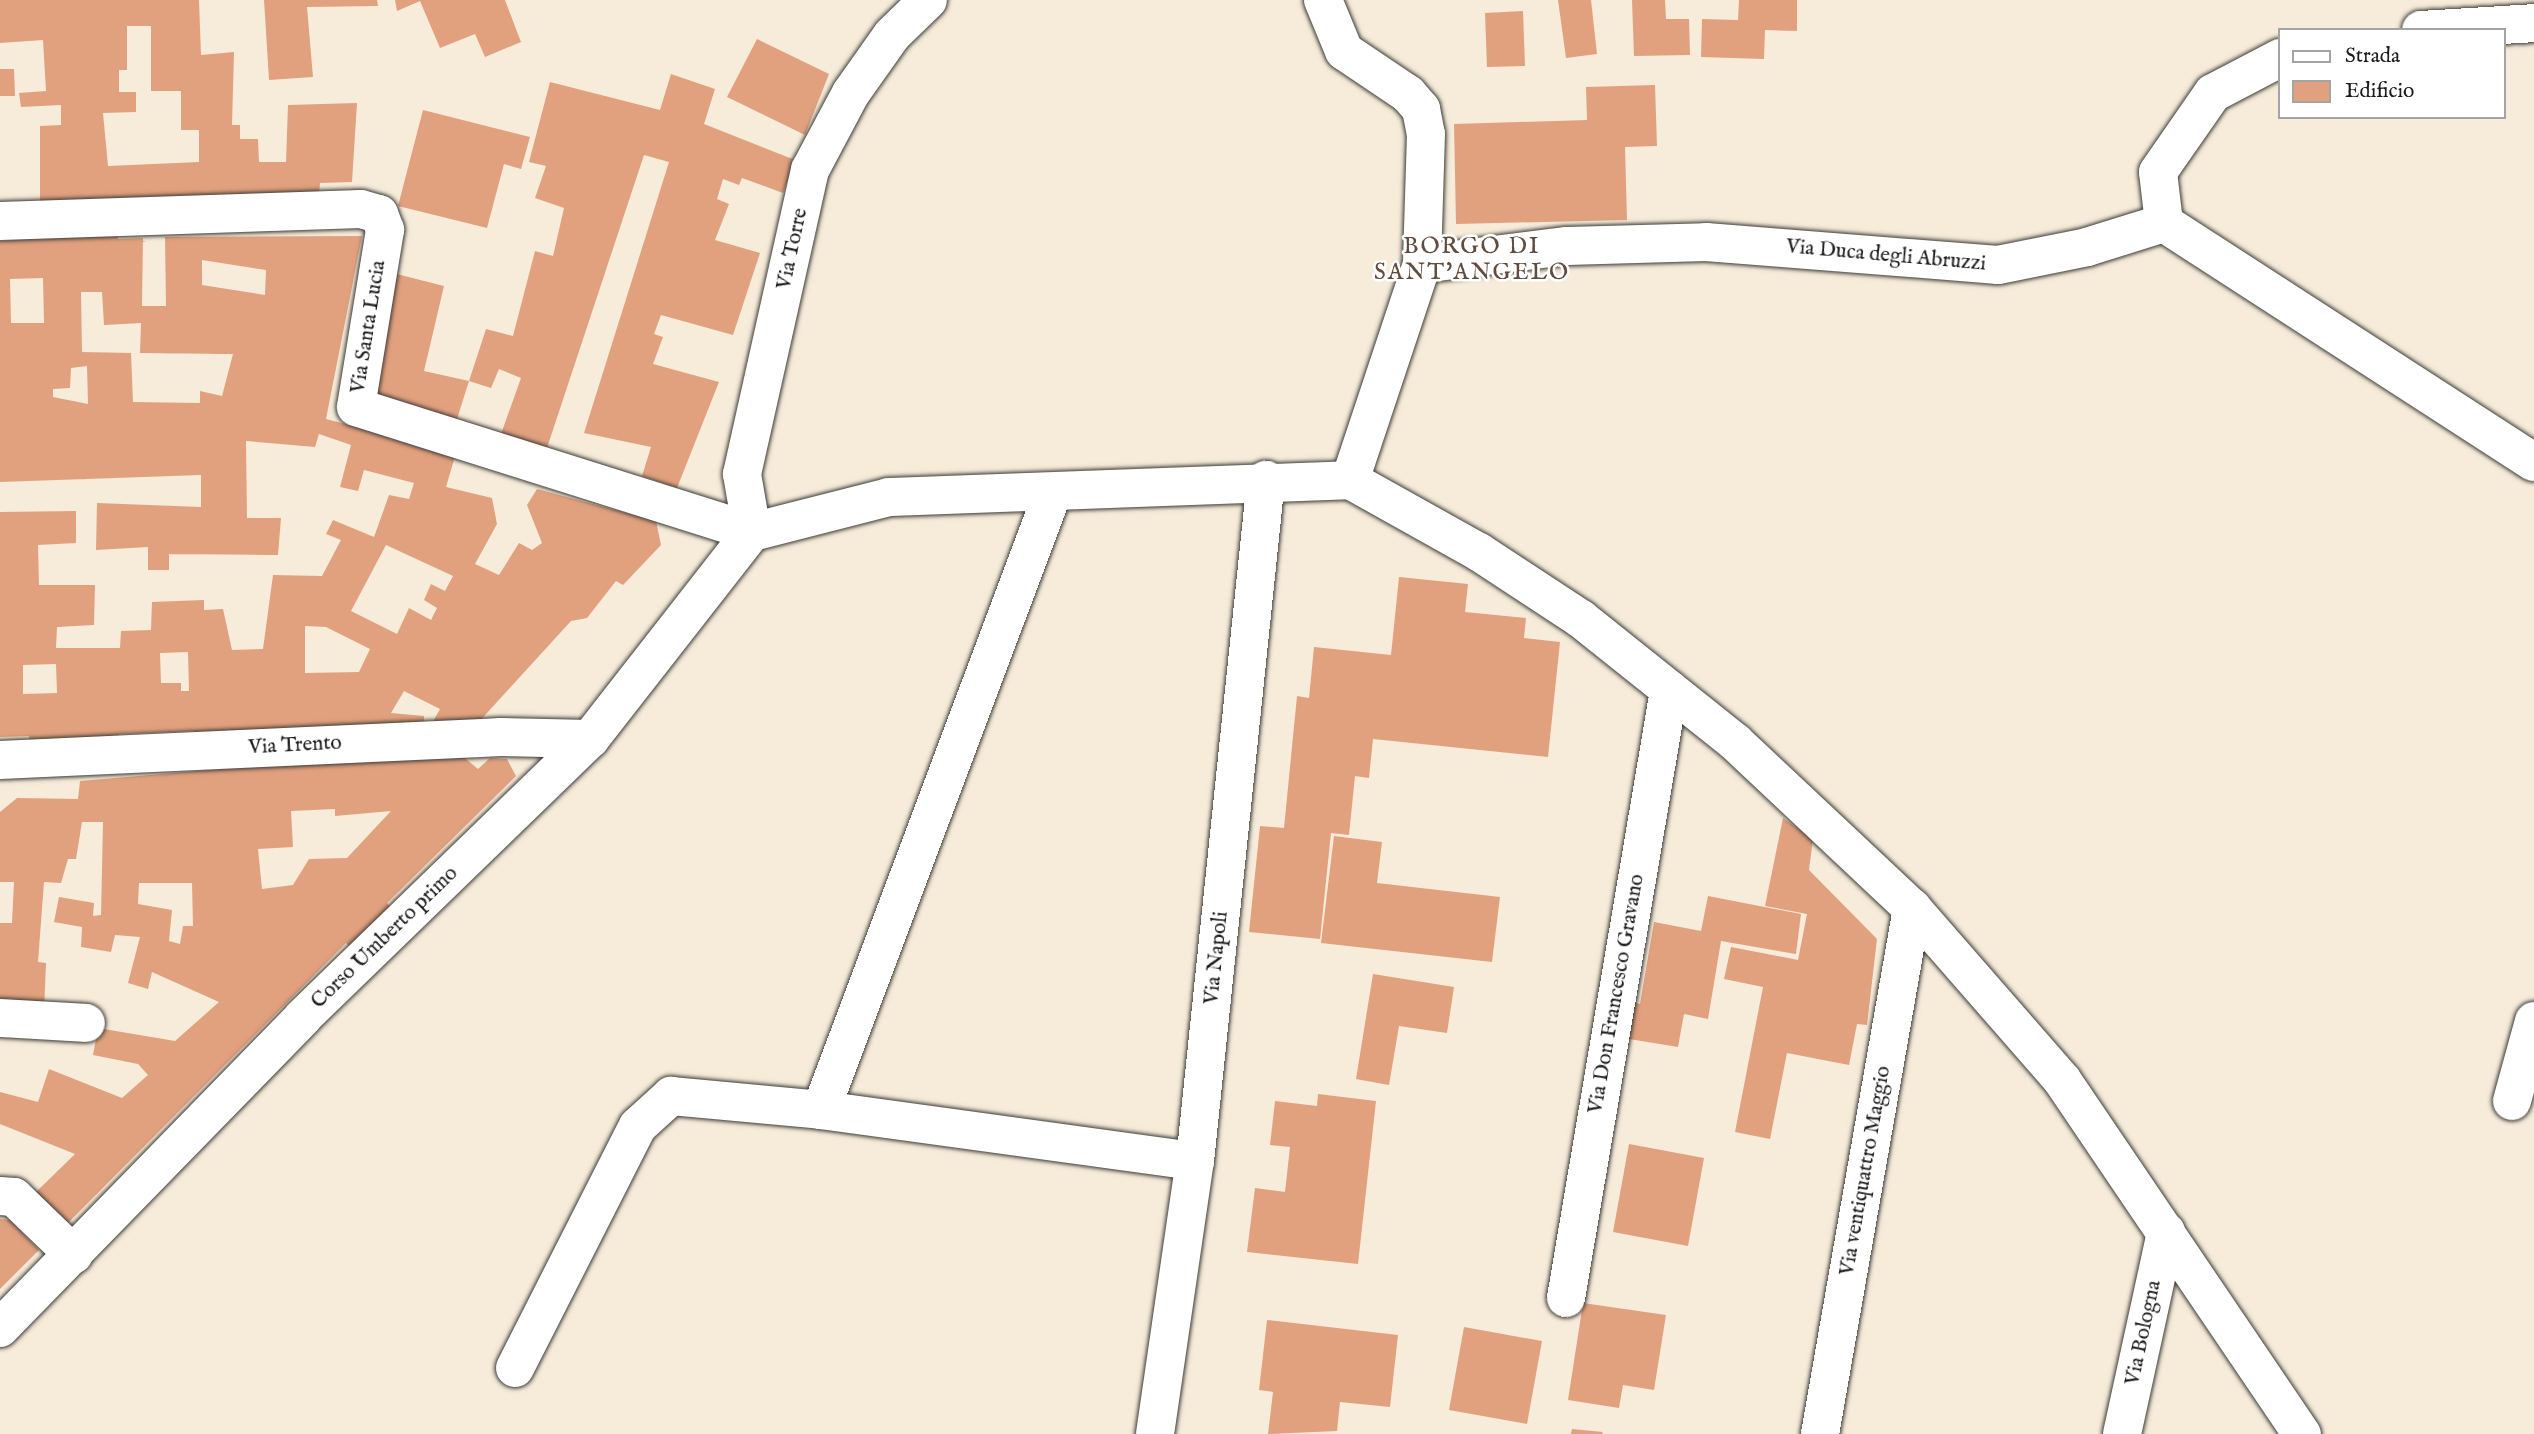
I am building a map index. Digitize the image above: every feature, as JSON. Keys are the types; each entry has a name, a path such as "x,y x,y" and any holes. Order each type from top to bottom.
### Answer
{"street":[{"name":"Via Torre","path":"752,532 742,474 810,170 851,93 892,35 928,0"},
{"path":"1323,0 1344,51 1421,109 1422,264 1350,480"},
{"path":"2453,28 2534,23"},
{"path":"2278,59 2213,93 2158,172 2164,223 2534,462"},
{"name":"Via Santa Lucia","path":"0,221 361,209 379,214 385,230 356,407 752,532"},
{"name":"Via Duca degli Abruzzi","path":"1422,264 1567,246 1706,242 1998,265 2164,223"},
{"path":"752,532 889,497 1052,495 1266,480 1350,480 1479,551 1581,619 1669,690 1788,789 1912,908 2062,1080 2302,1434"},
{"name":"Via Napoli","path":"1155,1434 1195,1161 1266,480"},
{"path":"821,1110 1052,495"},
{"name":"Corso Umberto primo","path":"0,1328 303,1017 590,739 752,532"},
{"name":"Via Don Francesco Gravano","path":"1566,1298 1669,690"},
{"name":"Via Trento","path":"0,760 500,737 590,739"},
{"name":"Via ventiquattro Maggio","path":"1820,1434 1912,908"},
{"path":"0,1018 86,1023"},
{"path":"2512,1101 2534,1021"},
{"path":"515,1368 638,1126 671,1096 821,1110 1195,1161"},
{"path":"0,1196 14,1197 74,1255"},
{"name":"Via Bologna","path":"2122,1434 2166,1233"}],"building":[{"path":"0,0 199,0 201,55 234,52 232,125 240,125 240,139 258,139 259,162 286,162 288,105 357,103 352,182 320,183 319,195 40,205 40,126 61,125 61,105 21,107 19,93 46,91 43,40 0,43","holes":["127,26 151,26 151,91 181,91 181,130 199,130 199,162 108,166 103,113 136,112 136,92 119,92 119,70 127,70"]},
{"path":"264,0 377,0 378,6 307,7 313,77 269,80"},
{"path":"395,0 505,0 521,42 485,57 475,34 440,48 420,1 397,11"},
{"path":"1558,0 1591,0 1597,54 1566,58"},
{"path":"1632,0 1665,0 1666,19 1689,19 1690,55 1634,56"},
{"path":"1739,0 1797,0 1797,31 1765,30 1764,59 1701,57 1702,19 1738,20"},
{"path":"1523,11 1525,66 1487,67 1485,13"},
{"path":"757,39 829,74 805,135 727,97"},
{"path":"0,69 14,69 15,96 0,96"},
{"path":"671,74 715,89 704,124 795,160 783,193 742,178 739,185 723,179 717,199 729,204 715,240 760,253 733,335 661,315 654,334 663,337 653,364 719,382 677,488 642,476 651,447 584,433 669,162 644,155 546,451 501,434 521,378 499,369 491,388 469,381 486,329 513,336 535,251 553,256 564,208 535,198 546,166 529,162 550,82 660,110"},
{"path":"1655,85 1657,146 1625,147 1627,220 1456,224 1454,124 1587,120 1586,87"},
{"path":"423,110 530,137 521,169 504,164 487,228 398,206"},
{"path":"118,233 118,239 143,238 142,306 166,306 165,237 362,236 326,419 456,453 446,487 492,498 497,524 475,564 499,575 519,543 532,550 542,543 527,505 537,489 656,521 661,545 623,585 616,581 587,618 571,621 476,725 430,727 440,709 404,691 391,713 424,716 424,727 194,738 194,731 119,734 119,741 29,745 29,736 0,737 0,512 76,511 76,543 38,545 39,585 95,585 94,625 57,627 56,648 120,648 121,631 151,630 152,602 204,600 204,610 223,609 232,650 263,649 273,575 322,576 341,540 326,534 333,520 374,537 389,495 409,499 414,483 364,470 358,491 340,487 351,445 319,434 315,447 246,441 247,518 281,518 278,555 169,554 169,570 148,570 148,547 96,550 97,503 201,507 201,475 0,482 0,241","holes":["202,260 266,270 265,295 202,285","43,278 44,323 11,323 10,279","81,292 102,292 104,325 141,323 140,353 233,354 222,396 200,391 200,403 133,402 131,353 82,352","87,366 88,404 53,397 53,389 70,388 71,368","386,545 453,576 445,591 431,584 424,600 437,608 431,620 409,608 397,634 351,611","305,626 326,627 370,649 359,672 305,673","188,652 189,691 181,691 181,683 161,683 160,653","56,664 57,693 23,694 23,665"]},
{"path":"385,271 444,286 424,371 469,381 456,422 364,400"},
{"path":"1399,577 1468,584 1465,612 1526,618 1524,638 1560,642 1548,757 1373,739 1369,778 1355,776 1349,835 1331,833 1320,939 1249,932 1260,826 1284,828 1297,696 1309,698 1314,647 1391,655"},
{"path":"454,749 478,769 490,758 507,759 516,776 387,903 394,910 353,950 346,943 64,1227 33,1195 75,1154 0,1124 0,1092 38,1102 49,1069 122,1098 148,1075 138,1064 93,1055 98,1028 175,1041 219,1002 152,972 148,989 128,983 140,937 115,935 111,952 81,947 82,927 54,922 59,897 94,903 93,916 101,915 103,822 82,822 76,859 68,859 61,883 44,882 38,962 46,963 44,1012 0,1009 0,923 12,923 14,882 0,882 0,812 17,798 78,799 80,781","holes":["335,809 335,816 391,811 347,858 309,859 293,885 262,889 258,849 293,847 291,811","139,883 192,883 193,926 183,926 180,944 169,941 172,910 138,904"]},
{"path":"1783,818 1813,839 1809,870 1877,939 1867,1025 1857,1024 1849,1065 1787,1053 1770,1139 1735,1132 1763,987 1724,979 1731,947 1798,960 1807,914 1765,906"},
{"path":"1334,836 1382,842 1377,883 1500,897 1492,962 1321,943"},
{"path":"1708,896 1801,914 1796,954 1721,941 1708,1019 1684,1014 1678,1047 1623,1038 1629,1002 1640,1004 1654,922 1701,931"},
{"path":"1373,974 1454,987 1447,1033 1399,1026 1389,1085 1356,1079"},
{"path":"1318,1094 1376,1101 1358,1264 1247,1252 1255,1188 1285,1192 1290,1147 1270,1145 1275,1101 1317,1106"},
{"path":"1629,1144 1704,1158 1688,1246 1613,1232"},
{"path":"0,1219 10,1220 39,1250 0,1289"},
{"path":"1583,1303 1666,1315 1654,1390 1623,1385 1619,1408 1568,1400"},
{"path":"1267,1320 1398,1335 1390,1407 1340,1402 1337,1431 1268,1434 1273,1392 1259,1390"},
{"path":"1464,1327 1542,1341 1527,1424 1449,1410"},
{"path":"1572,1429 1603,1432 1571,1434"}],"district":[{"name":"BORGO DI SANT'ANGELO","path":"1472,260"}]}
